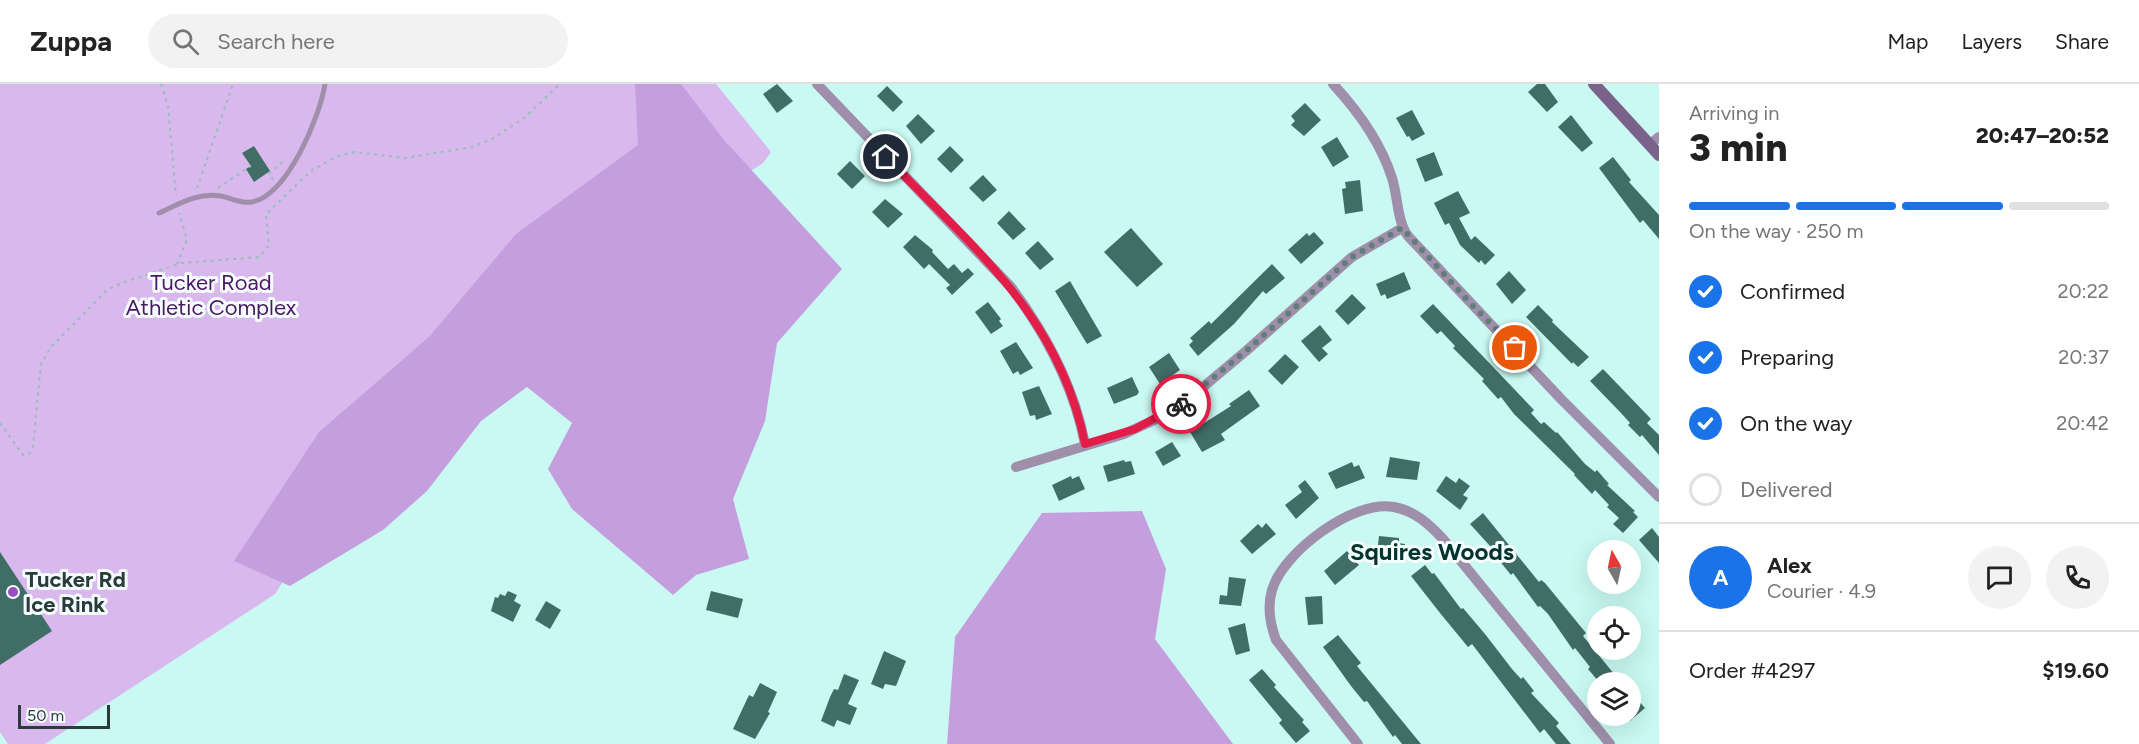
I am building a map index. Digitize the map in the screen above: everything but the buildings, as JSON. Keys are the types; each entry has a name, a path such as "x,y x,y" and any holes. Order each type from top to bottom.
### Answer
{"main road":[{"path":"1594,84 1655,141 1659,155"}],"street":[{"path":"817,84 1011,286 1038,326 1059,365 1078,414 1085,444"},
{"path":"1333,84 1356,111 1381,150 1393,180 1402,228 1470,303 1659,497"},
{"path":"1016,467 1135,429 1184,403 1352,257 1402,228"},
{"path":"1358,744 1276,639 1271,622 1270,603 1279,574 1309,543 1335,522 1348,515 1383,506 1393,506 1413,513 1438,533 1610,744"}],"lane":[{"path":"159,213 194,197 213,195 244,203 255,202 277,185 293,166 310,133 319,111 325,84"}],"path":[{"path":"161,84 169,118 176,205 187,239 177,264"},
{"path":"194,197 233,84"},
{"path":"0,423 23,454 30,453 33,446 41,364 51,346 107,290 177,264 259,257 269,245 266,214 312,170 336,157 354,152 405,158 472,147 492,139 524,118 561,84"},
{"path":"277,185 269,172 285,160"},
{"path":"213,195 220,185 251,166"}],"green space":[{"name":"Tucker Road Athletic Complex","path":"0,84 716,84 771,152 763,163 672,223 302,552 275,594 45,744 8,744 0,732"}],"shaded area":[{"path":"635,84 681,84 724,140 842,269 777,343 765,421 733,499 749,559 696,575 673,595 572,509 548,469 572,423 527,387 481,421 427,491 383,530 290,586 234,561 319,432 429,337 516,234 638,145"},
{"path":"1142,511 1166,569 1155,639 1233,744 947,744 955,637 1042,513"}],"way so far":[{"path":"1181,404 1246,351 1352,257 1402,228 1470,303 1515,348"}],"place":[{"name":"Tucker Rd Ice Rink","path":"13,592"}],"district":[{"name":"Squires Woods","path":"1432,552"}],"route":[{"path":"886,157 991,263 1022,301 1059,365 1073,398 1085,444 1124,434 1152,422 1181,404"}]}
